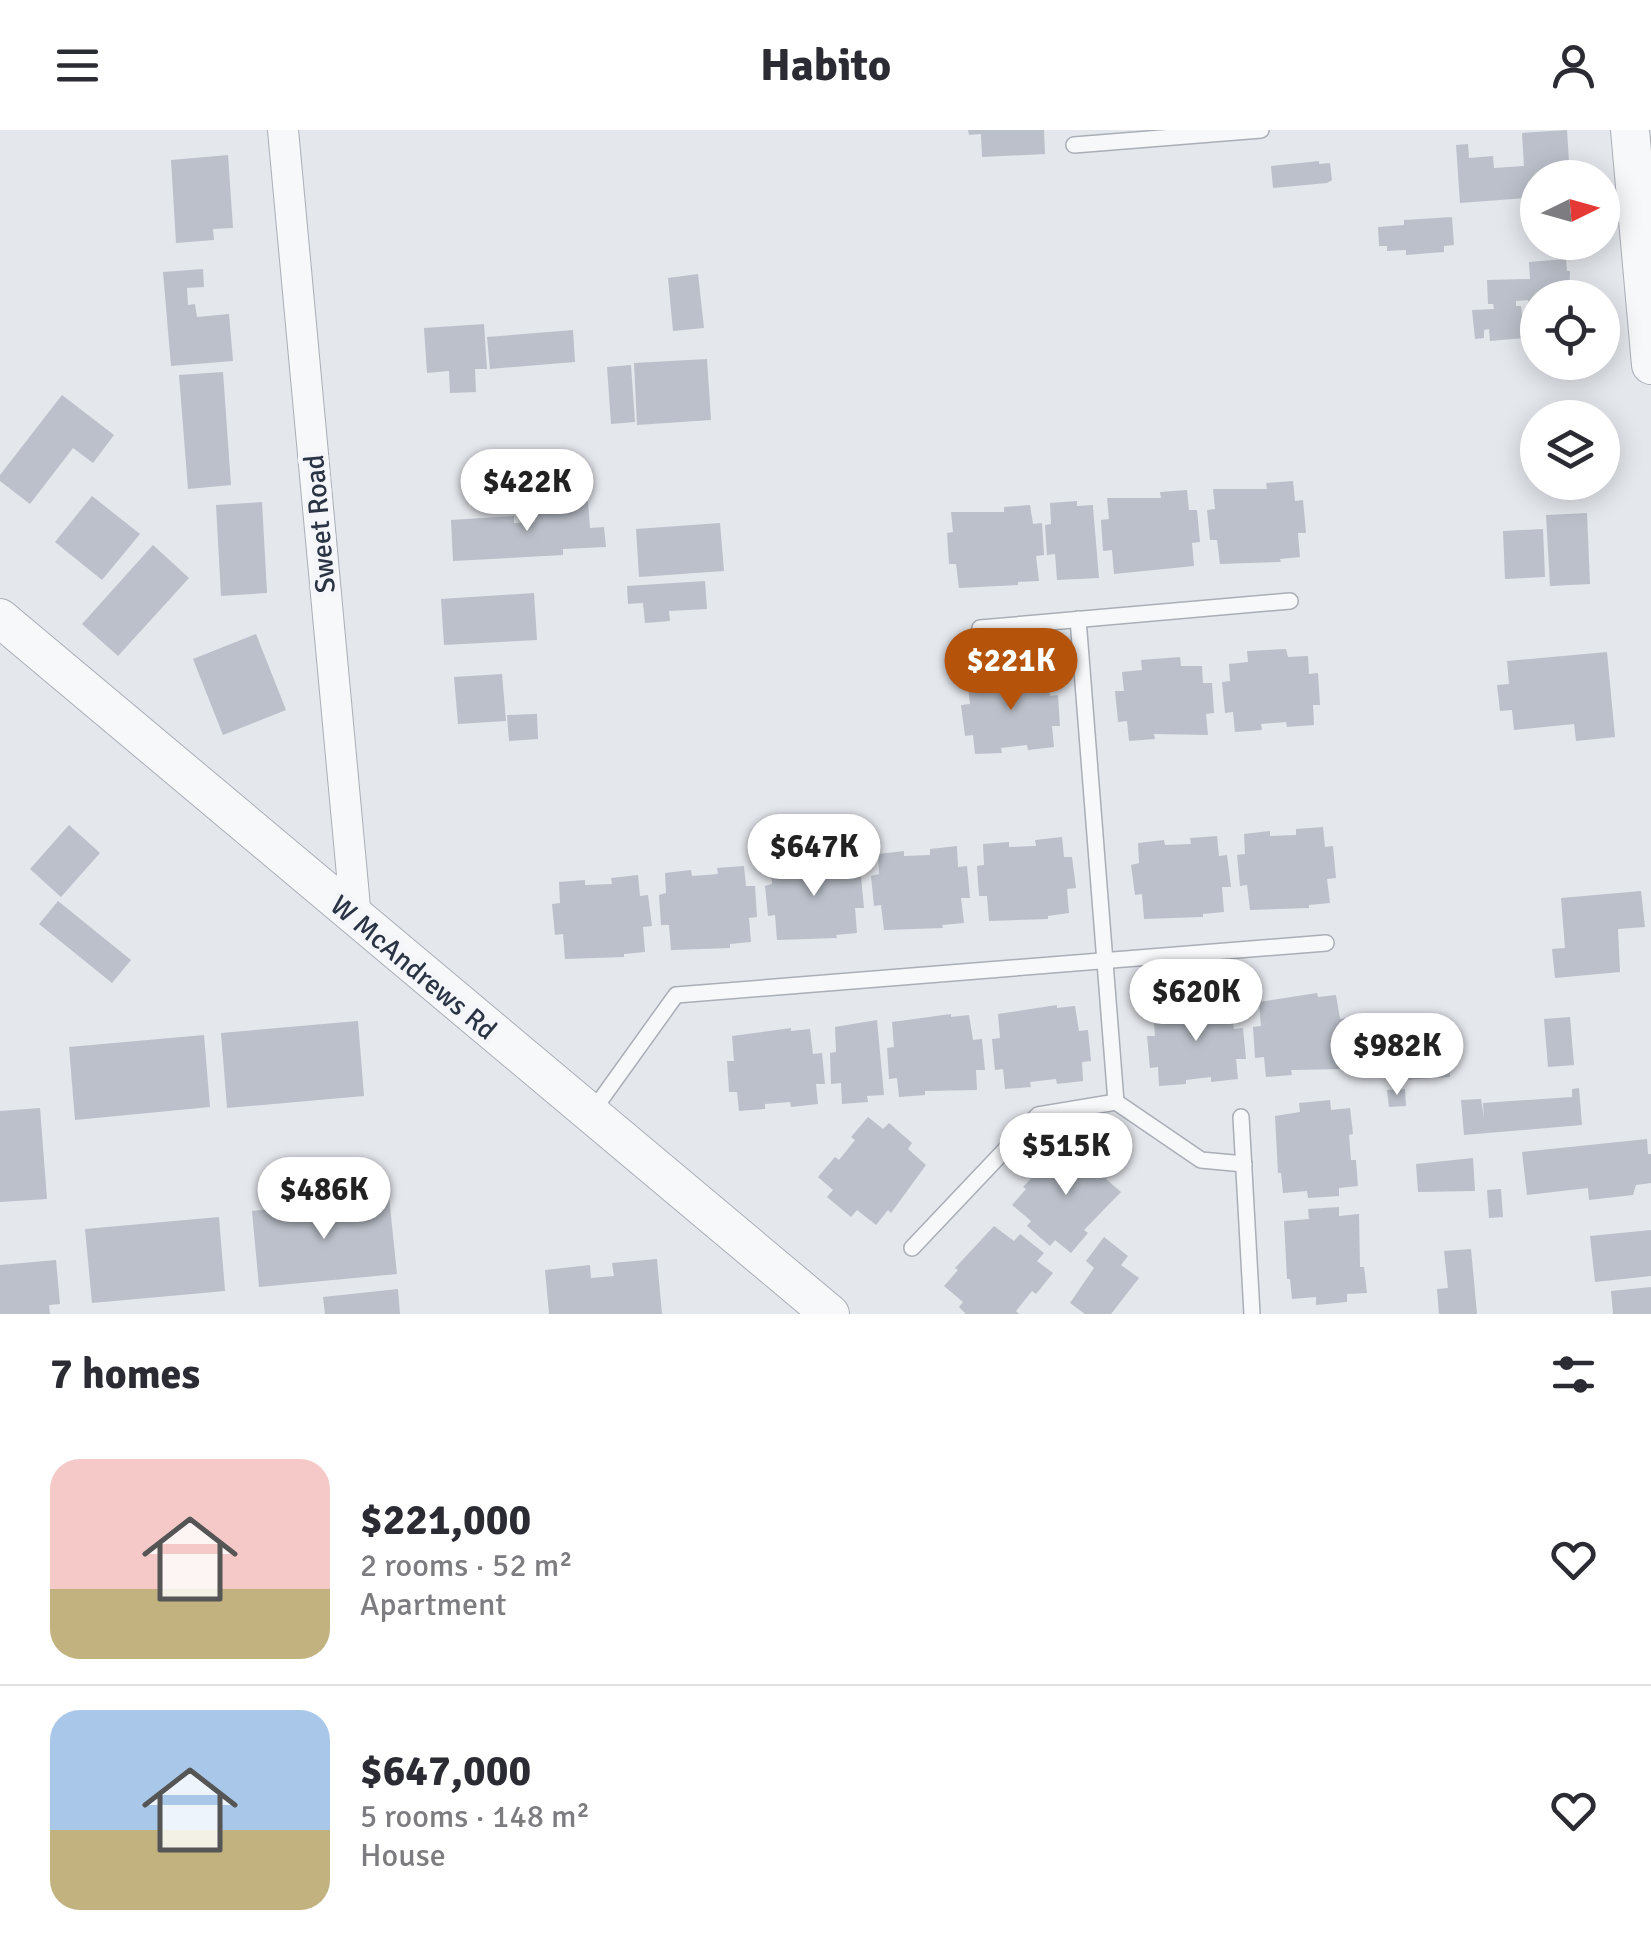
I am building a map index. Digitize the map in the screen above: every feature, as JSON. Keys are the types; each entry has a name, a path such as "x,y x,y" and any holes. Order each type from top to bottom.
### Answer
{"street":[{"name":"Sweet Road","path":"283,130 356,918"},
{"path":"1630,130 1651,365"},
{"name":"W McAndrews Rd","path":"0,618 830,1314"}],"lane":[{"path":"1074,145 1261,130"},
{"path":"980,628 1290,601"},
{"path":"1078,620 1116,1102"},
{"path":"591,1114 676,995 1326,942"},
{"path":"912,1248 1038,1115 1116,1102 1201,1160 1244,1164"},
{"path":"1241,1117 1252,1314"}],"building":[{"path":"968,130 1044,130 1045,154 982,157 981,134 969,135"},
{"path":"1567,130 1569,160 1524,160 1522,133"},
{"path":"1468,144 1469,158 1493,156 1494,168 1520,166 1520,198 1460,203 1456,145"},
{"path":"228,155 233,228 213,229 214,240 176,243 171,160"},
{"path":"1330,163 1332,180 1327,183 1273,188 1271,166"},
{"path":"1452,217 1454,245 1444,246 1444,252 1406,255 1406,250 1387,251 1387,246 1379,246 1378,227 1404,225 1404,220"},
{"path":"1566,260 1570,280 1520,280 1520,301 1516,301 1516,306 1520,306 1520,338 1490,341 1489,329 1484,330 1484,338 1475,339 1472,310 1494,309 1493,304 1488,304 1487,280 1530,279 1529,262"},
{"path":"203,269 204,287 187,288 188,305 195,304 197,317 229,314 233,361 171,366 163,272"},
{"path":"698,274 704,328 673,331 668,278"},
{"path":"484,324 487,369 475,369 476,392 450,393 449,371 427,373 424,328"},
{"path":"573,330 575,362 490,369 487,337"},
{"path":"707,359 711,420 637,425 634,363"},
{"path":"631,365 635,422 611,424 607,367"},
{"path":"223,372 231,485 188,489 179,375"},
{"path":"62,395 114,435 93,463 73,448 30,504 0,481 0,475"},
{"path":"1293,481 1295,501 1303,500 1306,533 1298,533 1300,557 1280,559 1281,562 1220,564 1217,540 1210,540 1207,510 1215,509 1213,489 1267,489 1266,483"},
{"path":"1187,490 1189,510 1197,510 1200,542 1192,543 1194,566 1114,574 1112,550 1103,551 1101,520 1109,519 1107,498 1161,498 1160,492"},
{"path":"92,496 140,534 102,580 55,542"},
{"path":"588,501 590,528 604,527 606,547 563,549 563,555 453,561 451,520 514,516 514,523 535,522 534,504"},
{"path":"1077,501 1077,506 1093,505 1099,578 1057,580 1055,554 1047,555 1045,525 1051,524 1050,503"},
{"path":"262,502 267,593 221,596 216,505"},
{"path":"1030,505 1033,524 1042,523 1044,555 1036,556 1039,581 959,588 956,564 949,564 947,533 953,532 951,512 1004,512 1004,507"},
{"path":"1587,513 1590,584 1550,586 1546,515"},
{"path":"720,523 724,571 639,577 636,529"},
{"path":"1543,529 1545,577 1505,579 1503,531"},
{"path":"153,545 189,578 118,656 82,624"},
{"path":"705,581 707,609 669,611 670,621 645,623 643,603 628,604 627,586"},
{"path":"534,593 537,640 444,645 441,599"},
{"path":"256,634 286,710 223,735 193,659"},
{"path":"1286,649 1288,657 1308,656 1309,674 1318,673 1320,705 1313,705 1314,725 1261,724 1262,730 1235,732 1233,712 1225,713 1222,682 1230,681 1229,664 1248,662 1247,651"},
{"path":"1607,652 1615,737 1576,741 1574,724 1514,730 1512,710 1500,711 1497,685 1509,684 1507,661"},
{"path":"1180,657 1181,666 1202,666 1203,683 1212,683 1214,713 1206,714 1208,735 1154,734 1155,739 1129,741 1127,721 1118,722 1115,691 1124,691 1122,672 1142,670 1141,660"},
{"path":"1027,671 1028,679 1048,678 1050,696 1058,695 1060,726 1052,726 1054,747 1028,750 1027,745 1001,748 1002,753 975,754 973,735 965,736 961,705 970,704 968,687 987,684 987,674"},
{"path":"502,674 506,721 458,724 454,677"},
{"path":"537,714 538,739 509,741 507,715"},
{"path":"69,825 100,853 61,897 30,869"},
{"path":"1323,827 1325,847 1333,846 1336,878 1327,879 1330,903 1309,908 1250,910 1247,885 1240,886 1237,855 1245,854 1244,834 1270,831 1270,836 1296,835 1296,829"},
{"path":"1217,836 1219,856 1227,855 1231,887 1222,887 1224,912 1203,917 1144,919 1142,894 1135,895 1131,865 1139,863 1138,843 1164,840 1165,845 1191,844 1190,838"},
{"path":"1062,837 1064,857 1072,857 1076,888 1067,889 1069,913 1048,919 989,921 987,896 979,896 977,866 984,865 983,844 1036,846 1035,840"},
{"path":"957,846 958,867 967,866 970,898 961,898 964,923 942,925 943,928 884,930 881,905 874,906 871,876 879,874 878,854 904,851 904,856 930,855 930,849"},
{"path":"850,856 852,877 861,876 864,908 855,908 857,933 836,935 837,938 777,940 775,915 768,916 765,886 772,884 771,864 798,861 798,866 824,865 823,859"},
{"path":"744,866 746,886 755,886 757,917 749,918 751,942 730,944 730,948 671,950 669,925 661,925 659,895 666,893 665,873 691,870 692,876 718,874 717,868"},
{"path":"638,875 640,896 648,895 652,926 643,927 645,952 624,957 565,959 563,934 555,935 552,904 560,903 559,882 612,884 611,878"},
{"path":"1641,891 1645,927 1618,929 1620,972 1555,978 1552,949 1565,948 1561,898"},
{"path":"58,901 131,960 112,983 39,924"},
{"path":"1317,993 1318,997 1336,995 1340,1019 1349,1018 1351,1049 1342,1049 1344,1069 1291,1070 1292,1075 1266,1077 1264,1057 1255,1058 1253,1027 1261,1026 1259,1002"},
{"path":"1230,1004 1234,1029 1243,1028 1246,1059 1236,1059 1238,1079 1211,1082 1211,1077 1159,1086 1158,1067 1150,1068 1147,1036 1155,1036 1153,1011"},
{"path":"1075,1006 1079,1031 1088,1030 1091,1061 1082,1062 1083,1081 1057,1084 1056,1079 1030,1082 1031,1087 1005,1089 1003,1069 995,1070 992,1039 1000,1038 998,1014"},
{"path":"969,1015 973,1040 982,1039 985,1070 976,1070 977,1090 925,1091 925,1095 899,1097 897,1078 889,1079 887,1048 894,1047 892,1022"},
{"path":"1570,1017 1574,1065 1548,1067 1544,1019"},
{"path":"877,1020 884,1095 867,1096 868,1102 842,1104 841,1083 831,1084 830,1053 836,1052 835,1027"},
{"path":"1447,1020 1450,1077 1401,1080 1398,1042 1388,1043 1387,1024"},
{"path":"358,1021 364,1096 227,1108 221,1033"},
{"path":"810,1029 813,1054 822,1053 825,1084 816,1084 818,1104 765,1104 765,1109 739,1111 737,1092 729,1092 727,1061 734,1061 732,1036"},
{"path":"204,1035 210,1107 75,1120 69,1047"},
{"path":"1579,1088 1582,1125 1464,1135 1461,1100 1481,1099 1484,1118 1483,1103 1572,1097 1572,1089"},
{"path":"1405,1089 1406,1106 1389,1107 1387,1090"},
{"path":"1330,1100 1331,1110 1350,1108 1351,1160 1356,1160 1358,1186 1339,1188 1339,1196 1308,1198 1307,1191 1283,1193 1275,1116 1300,1112 1299,1103"},
{"path":"40,1108 47,1199 0,1202 0,1111"},
{"path":"868,1117 883,1129 889,1123 912,1143 908,1149 926,1165 891,1213 888,1210 876,1225 857,1210 851,1217 827,1197 833,1190 818,1177 835,1157 839,1160"},
{"path":"1647,1139 1651,1183 1636,1185 1633,1195 1589,1200 1588,1188 1527,1195 1522,1152"},
{"path":"1062,1145 1082,1160 1088,1153 1112,1173 1106,1179 1121,1192 1084,1230 1088,1233 1071,1253 1055,1240 1050,1246 1027,1226 1031,1221 1012,1205 1026,1189 1023,1187"},
{"path":"1473,1158 1475,1191 1418,1192 1416,1164"},
{"path":"1501,1189 1503,1217 1489,1218 1487,1190"},
{"path":"389,1197 397,1274 259,1287 252,1211"},
{"path":"1339,1207 1339,1216 1359,1214 1360,1267 1364,1267 1367,1293 1347,1294 1347,1302 1316,1305 1316,1297 1292,1299 1284,1221 1309,1219 1308,1209"},
{"path":"219,1217 225,1291 92,1303 85,1229"},
{"path":"994,1226 1014,1241 1020,1234 1044,1253 1037,1261 1053,1273 1036,1294 1032,1291 1016,1311 1019,1314 966,1314 959,1307 963,1302 944,1286 958,1270 955,1268"},
{"path":"1651,1230 1651,1276 1595,1282 1590,1236"},
{"path":"1104,1237 1128,1256 1121,1265 1139,1278 1111,1314 1085,1314 1070,1303 1094,1268 1086,1261"},
{"path":"1471,1249 1477,1314 1439,1314 1437,1289 1448,1288 1444,1251"},
{"path":"657,1259 662,1314 549,1314 545,1270 590,1265 591,1278 614,1276 612,1263"},
{"path":"56,1260 60,1304 49,1305 50,1314 0,1314 0,1265"},
{"path":"1651,1287 1651,1314 1613,1314 1611,1291"},
{"path":"398,1289 400,1314 325,1314 323,1297"}]}
